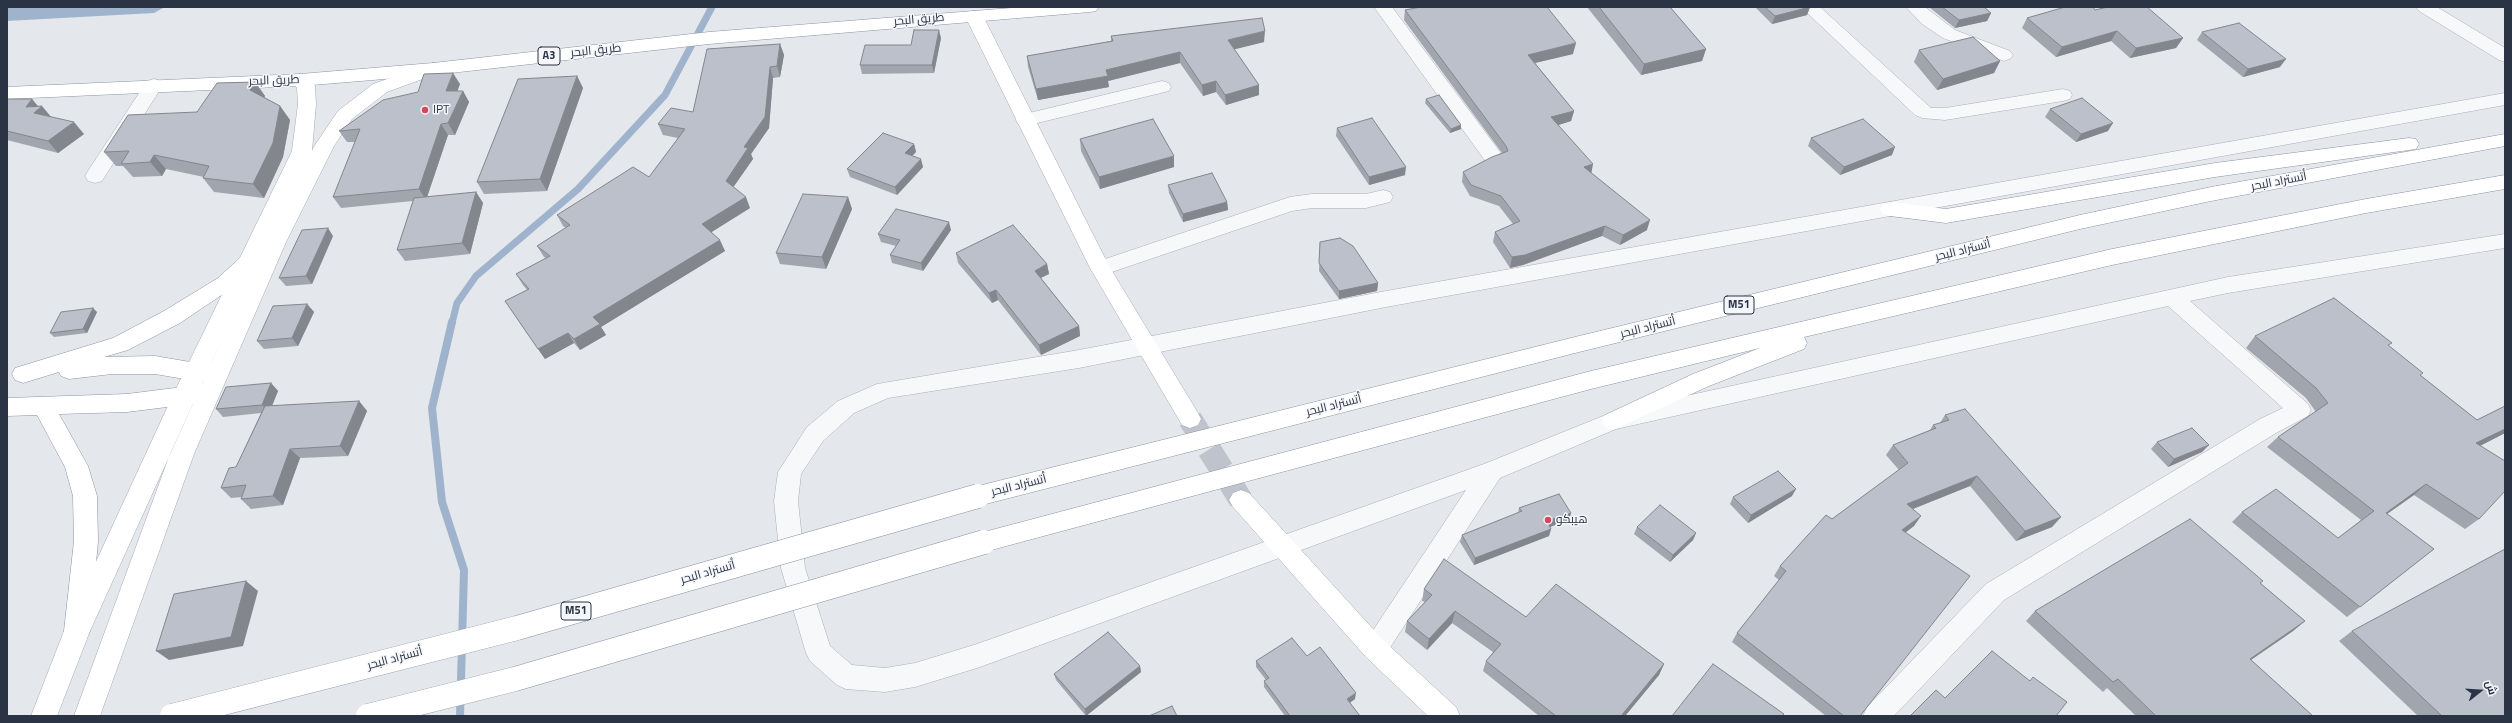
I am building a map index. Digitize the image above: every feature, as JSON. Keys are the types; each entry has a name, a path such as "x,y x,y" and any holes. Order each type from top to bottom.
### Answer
{"main road":[{"name":"طريق البحر","path":"7,93 154,85 300,80 432,69 704,39 1090,7"},
{"path":"974,16 1100,268 1190,419"},
{"path":"87,716 182,454 207,393 219,370 277,240 336,126 345,115 380,88 432,69"},
{"path":"44,716 77,631 184,395 302,151 306,122 306,86 300,80"},
{"name":"أتستراد البحر","path":"172,716 517,628 978,496 1575,345 2080,222 2211,194 2505,140"},
{"path":"1890,209 1932,216 1946,216 2215,170 2357,150 2413,143 2462,147"},
{"path":"368,716 515,679 984,542 1591,380 2112,257 2359,207 2505,182"},
{"path":"15,375 120,344 172,317 225,283 248,262"},
{"path":"1613,421 1701,380 1868,314"},
{"path":"15,375 112,365 155,365 196,372 219,370"},
{"path":"7,407 44,407 127,403 207,393"},
{"path":"44,407 76,466 85,496 86,541 77,631"},
{"path":"1241,500 1375,649 1447,716"}],"street":[{"path":"1383,7 1493,157"},
{"path":"1810,7 1922,111 1929,114 1945,114 2063,95"},
{"path":"1915,7 1928,20 1949,34 2004,55"},
{"path":"2425,7 2505,56"},
{"path":"95,176 154,85"},
{"path":"1025,120 1162,87"},
{"path":"2505,99 1386,299 1148,347 885,390 846,407 815,434 790,472 786,502 793,568 819,653 846,677 885,680 915,675 978,656 1492,471 1613,421 2228,285 2505,241"},
{"path":"1100,268 1290,204 1312,201 1366,201 1383,197"},
{"path":"1876,716 1995,592 2268,426 2300,410 2172,298"},
{"path":"1375,649 1492,471"}],"water":[{"path":"7,7 165,7 154,13 7,21"}],"building":[{"path":"1421,7 1547,7 1576,43 1528,55 1574,111 1551,117 1593,164 1584,167 1650,220 1623,235 1605,226 1525,255 1512,257 1495,232 1520,221 1501,196 1471,185 1463,172 1492,157 1508,151 1506,146 1405,10"},
{"path":"1599,7 1670,7 1706,49 1644,64"},
{"path":"1765,7 1810,7 1775,16"},
{"path":"1942,7 1984,7 1991,13 1959,20"},
{"path":"2065,7 2093,7 2095,10 2108,7 2147,7 2183,38 2136,48 2117,31 2062,47 2027,18"},
{"path":"1262,18 1265,31 1228,40 1259,85 1225,95 1216,81 1202,85 1180,52 1106,70 1108,76 1036,89 1027,56 1113,41 1111,36"},
{"path":"2239,23 2286,59 2248,69 2202,32"},
{"path":"914,30 939,30 932,65 860,65 865,45 911,45"},
{"path":"1973,37 2000,61 1943,79 1919,50"},
{"path":"780,44 777,66 770,67 765,117 744,147 748,148 726,181 746,197 702,224 720,240 593,317 600,324 574,339 568,333 538,349 505,301 529,289 516,274 550,256 537,246 570,225 557,215 633,167 649,177 685,129 658,124 671,108 693,112 707,49"},
{"path":"453,73 446,91 463,91 448,123 441,124 419,189 333,197 360,129 339,131 383,100 418,92 424,74"},
{"path":"577,76 540,179 477,182 518,79"},
{"path":"255,82 250,90 280,106 273,143 253,184 203,178 209,166 154,155 150,162 121,164 129,151 104,152 128,115 197,112 217,83"},
{"path":"1439,95 1461,125 1451,129 1426,99"},
{"path":"2082,98 2113,123 2081,134 2050,109"},
{"path":"7,99 32,99 26,107 42,106 34,113 74,122 48,141 7,131"},
{"path":"1372,118 1406,167 1369,177 1337,128"},
{"path":"1153,119 1174,156 1099,177 1080,139"},
{"path":"1863,119 1895,147 1844,167 1811,138"},
{"path":"883,133 914,144 905,153 921,159 895,187 847,169"},
{"path":"1212,173 1227,202 1183,214 1168,185"},
{"path":"476,192 462,243 397,250 414,198"},
{"path":"803,194 848,197 822,257 776,253"},
{"path":"896,209 949,222 921,263 890,255 900,240 878,234"},
{"path":"1013,225 1047,264 1035,271 1079,326 1039,345 996,290 989,293 956,253"},
{"path":"328,228 306,276 279,278 302,230"},
{"path":"1340,238 1353,246 1378,283 1339,291 1319,263 1320,242"},
{"path":"2334,298 2392,343 2388,345 2423,373 2420,375 2477,420 2505,406 2505,429 2476,443 2505,461 2505,491 2479,519 2426,484 2386,513 2434,549 2360,607 2242,512 2276,489 2338,538 2374,511 2278,437 2328,403 2316,388 2255,336"},
{"path":"307,304 292,338 257,341 273,306"},
{"path":"93,308 83,329 50,333 61,312"},
{"path":"271,383 262,405 216,409 226,387"},
{"path":"359,401 340,446 290,449 273,496 241,499 246,485 221,488 229,468 236,467 265,406"},
{"path":"1965,409 2061,517 2025,531 1977,476 1907,504 1921,516 1902,530 1970,576 1860,716 1844,716 1737,633 1786,571 1780,566 1826,515 1832,519 1908,463 1893,445 1936,428 1933,425 1949,420 1945,415"},
{"path":"2192,428 2209,445 2174,459 2157,442"},
{"path":"1778,471 1796,489 1751,515 1733,497"},
{"path":"1559,494 1571,513 1547,521 1551,529 1475,558 1462,535 1522,511 1519,508"},
{"path":"1660,505 1696,533 1673,555 1637,527"},
{"path":"2190,519 2263,581 2260,583 2305,621 2250,659 2313,716 2156,716 2118,679 2113,682 2035,611"},
{"path":"2505,549 2505,716 2442,716 2352,631"},
{"path":"1444,559 1526,617 1556,584 1664,664 1621,716 1556,716 1486,661 1501,644 1455,611 1429,639 1407,621 1432,595 1424,589"},
{"path":"246,581 231,637 156,651 174,594"},
{"path":"1108,632 1140,666 1085,709 1054,674"},
{"path":"1292,638 1307,656 1320,647 1356,693 1347,699 1360,716 1290,716 1264,681 1269,678 1256,661"},
{"path":"1992,651 2030,681 2033,677 2067,702 2056,716 1910,716 1936,690 1945,698"},
{"path":"1713,664 1784,714 1782,716 1672,716"},
{"path":"1172,706 1177,716 1149,716"}],"waterway":[{"path":"452,323 457,303 476,276 578,189 665,95 712,7"},
{"path":"452,322 432,408 442,502 464,570 460,716"}],"tunnel":[{"path":"1190,419 1241,500"}],"place":[{"name":"IPT","path":"425,110"},
{"name":"هيبكو","path":"1548,520"}]}
